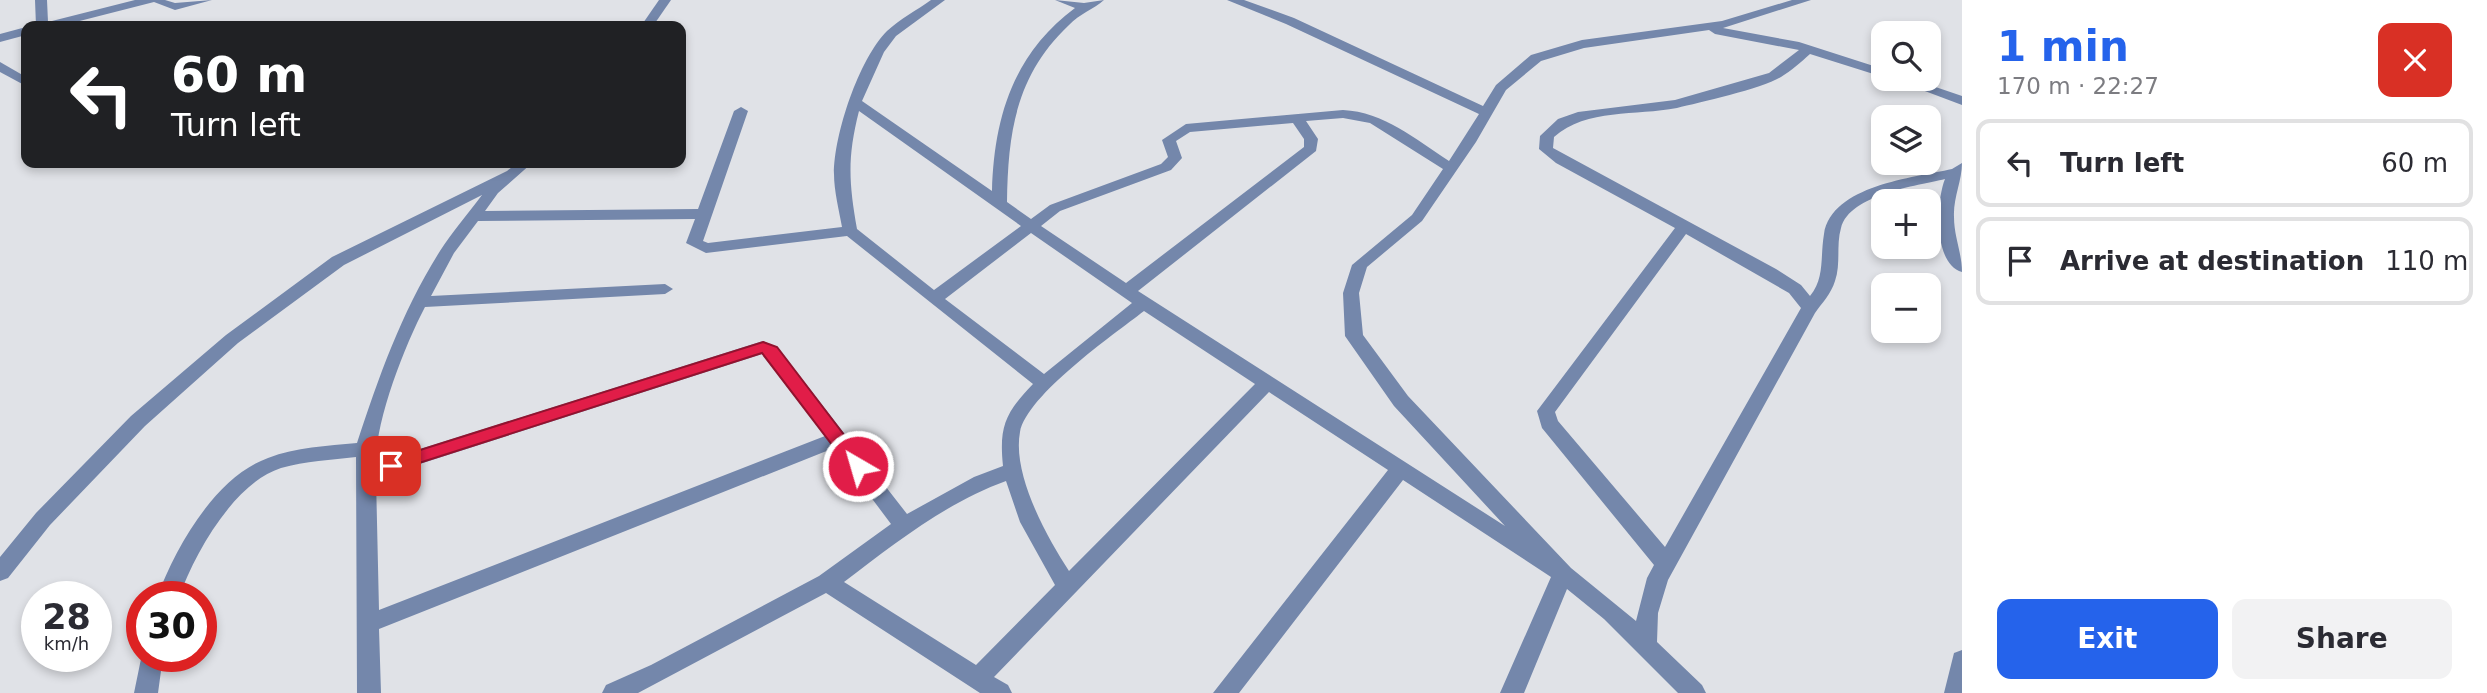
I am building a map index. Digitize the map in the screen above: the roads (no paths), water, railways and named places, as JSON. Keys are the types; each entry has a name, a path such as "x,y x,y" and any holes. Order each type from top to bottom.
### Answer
{"street":[{"path":"41,0 43,21"},
{"path":"64,21 149,0"},
{"path":"158,0 167,7 177,7 206,0"},
{"path":"650,21 665,0"},
{"path":"939,0 891,33 878,51 855,102 845,139 841,175 850,231 1045,384"},
{"path":"1061,0 1082,6"},
{"path":"999,204 1000,158 1007,116 1042,46 1061,24 1082,6 1098,0"},
{"path":"1233,0 1290,21 1487,113"},
{"path":"1749,17 1752,0"},
{"path":"1563,574 1401,401 1354,336 1351,293 1360,265 1417,218 1502,88 1536,58 1582,44 1749,17 1804,0"},
{"path":"89,15 96,21"},
{"path":"1698,27 1809,49 1871,69"},
{"path":"0,38 21,32"},
{"path":"1808,306 1795,289 1561,160 1546,149 1547,136 1563,122 1583,115 1676,104 1739,87 1774,76 1809,49"},
{"path":"0,65 21,79"},
{"path":"1934,91 1962,101"},
{"path":"855,102 1144,302 1563,574 1612,612 1694,693"},
{"path":"741,111 694,243 706,248 850,231"},
{"path":"935,298 1055,208 1166,167 1175,158 1169,139 1186,128 1362,115 1451,169"},
{"path":"1128,291 1311,148 1311,139 1297,118"},
{"path":"369,693 366,449 390,368 420,302 447,252 493,191 519,168"},
{"path":"0,572 43,519 138,421 232,339 338,261 519,168"},
{"path":"1647,646 1647,613 1658,578 1804,319 1808,306 1821,295 1828,277 1829,247 1838,216 1868,195 1958,170"},
{"path":"1958,170 1946,211 1950,250 1962,267"},
{"path":"474,216 704,214"},
{"path":"1666,564 1549,423 1546,411 1684,226"},
{"path":"420,302 665,289"},
{"path":"1067,587 1029,524 1012,471 1010,431 1022,409 1045,384 1144,302"},
{"path":"366,474 763,347 771,351 904,526"},
{"path":"977,679 1268,382"},
{"path":"368,624 836,439"},
{"path":"173,581 197,537 224,501 248,478 272,463 366,449"},
{"path":"1225,693 1401,468"},
{"path":"614,693 659,672 827,582 904,526 981,482 1012,471"},
{"path":"1512,693 1563,574"},
{"path":"827,582 1000,693"},
{"path":"1956,693 1962,660"},
{"path":"146,693 149,672"}]}
